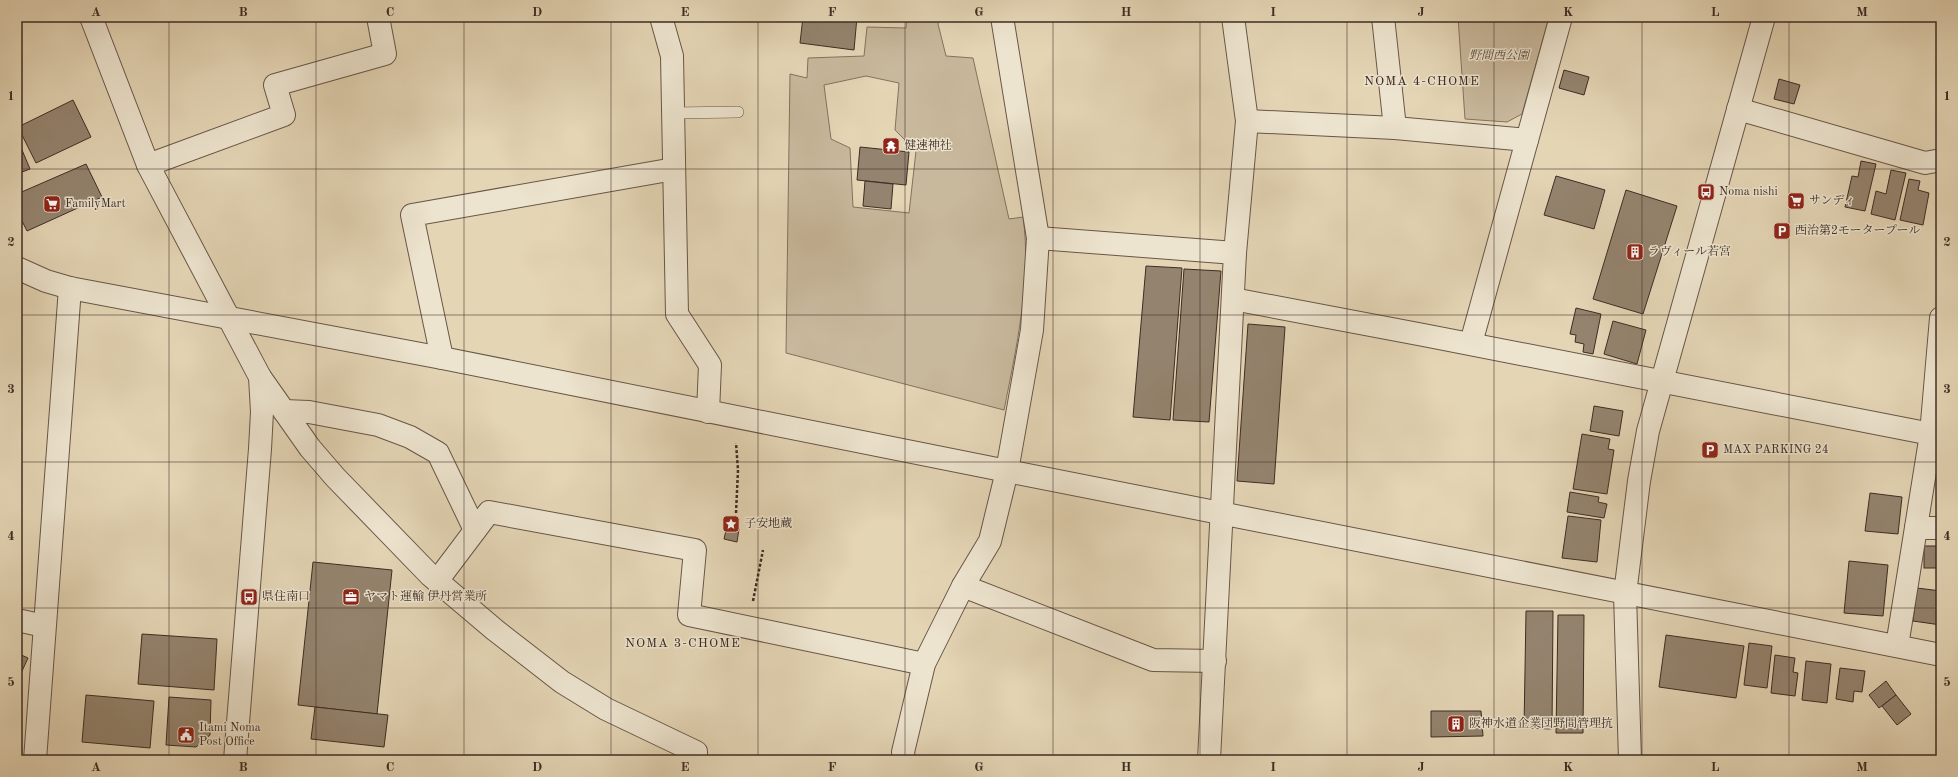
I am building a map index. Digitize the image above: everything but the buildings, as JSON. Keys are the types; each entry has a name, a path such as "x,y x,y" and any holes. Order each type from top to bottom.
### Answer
{"street":[{"path":"91,17 148,165 260,377 310,448 335,477 437,582 495,630 562,682 606,710 696,752 696,760"},
{"path":"148,165 284,115 275,85 385,54 378,17"},
{"path":"661,17 672,56 677,314 710,364 708,412"},
{"path":"904,760 903,752 924,664 963,586 990,541 1007,471 1032,330 1038,238 1002,17"},
{"path":"1208,760 1215,661 1234,299 1235,253 1247,121 1233,17"},
{"path":"1383,17 1395,128"},
{"path":"1471,343 1560,17"},
{"path":"1630,760 1626,594 1638,481 1648,431 1764,17"},
{"path":"1738,109 1925,163 1941,160"},
{"path":"1247,121 1395,128 1527,140"},
{"path":"442,358 412,215 674,168"},
{"path":"1038,238 1235,253"},
{"path":"17,268 46,281 70,288 442,358 1222,514 1941,655"},
{"path":"35,760 70,288"},
{"path":"1234,299 1471,343 1931,434"},
{"path":"1897,646 1931,434 1941,318"},
{"path":"235,760 261,443 262,412 260,377"},
{"path":"284,411 309,412 378,425 410,437 438,453 475,530"},
{"path":"437,582 489,512 695,550 689,615 924,664"},
{"path":"1916,528 1941,528"},
{"path":"963,586 1153,660 1215,661"},
{"path":"17,620 44,626"}],"lane":[{"path":"674,113 738,112"}],"path":[{"path":"735,416 738,470 736,513"},
{"path":"748,627 762,550"}],"green space":[{"name":"健速神社","path":"907,17 939,17 938,24 946,56 973,58 1009,219 1023,217 1026,264 1024,289 1018,339 1004,410 786,353 790,74 807,78 808,58 864,56 867,27 906,28","holes":["866,76 899,83 895,130 916,151 909,213 853,207 850,148 831,139 824,85"]},
{"name":"野間西公園","path":"1458,17 1549,17 1522,114 1507,122 1465,119"}],"place":[{"name":"健速神社","path":"891,146"},
{"name":"Noma nishi","path":"1706,192"},
{"name":"サンディ","path":"1796,201"},
{"name":"FamilyMart","path":"52,204"},
{"name":"西治第2モータープール","path":"1782,231"},
{"name":"ラヴィール若宮","path":"1635,252"},
{"name":"MAX PARKING 24","path":"1710,450"},
{"name":"子安地蔵","path":"731,524"},
{"name":"県住南口","path":"249,597"},
{"name":"ヤマト運輸 伊丹営業所","path":"351,597"},
{"name":"阪神水道企業団野間管理抗","path":"1456,724"},
{"name":"Itami Noma Post Office","path":"186,735"}],"district":[{"name":"NOMA 4-CHOME","path":"1422,81"},
{"name":"NOMA 3-CHOME","path":"683,643"}]}
